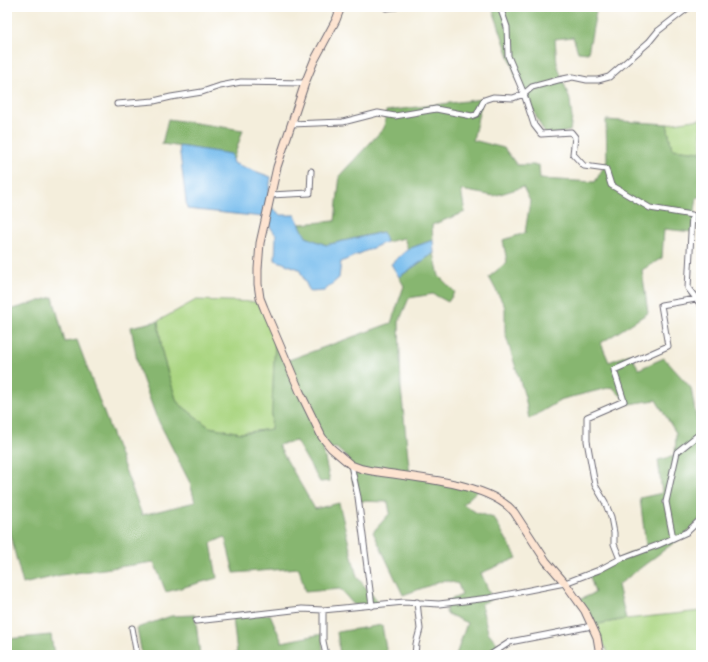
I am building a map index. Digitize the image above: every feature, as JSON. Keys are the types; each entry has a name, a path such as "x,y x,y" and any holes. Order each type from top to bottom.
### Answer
{"street":[{"path":"341,7 336,20 314,61 305,83 277,167 260,243 258,269 260,298 300,392 322,437 331,448 351,465 373,471 459,485 483,492 499,500 514,512 546,561 565,583 585,611 597,637 600,655"},
{"path":"386,8 396,7"},
{"path":"500,7 507,27 508,56 524,94 534,125 541,134 571,132 575,137 573,154 584,166 606,170 611,185 650,208 692,215 688,288 701,305"},
{"path":"292,124 343,122 378,113 395,116 436,109 472,116 477,114 484,100 493,97 513,98 524,94 532,87 574,77 587,80 598,80 609,77 649,42 658,31 689,7"},
{"path":"117,104 154,101 202,92 220,86 241,82 305,83"},
{"path":"270,195 310,193 311,171"},
{"path":"620,559 614,544 614,533 611,518 605,502 595,485 587,441 587,417 624,401 614,370 668,346 660,305 696,299"},
{"path":"673,538 666,502 677,452 697,436 701,435"},
{"path":"351,465 358,497 372,606"},
{"path":"196,621 302,609 323,610 404,602 439,604 489,598 565,583 687,532 701,520"},
{"path":"415,655 420,629 417,602"},
{"path":"323,610 326,655"},
{"path":"490,655 510,642 592,626"},
{"path":"132,628 137,655"}],"green space":[{"path":"492,7 597,7 588,53 578,52 573,37 555,39 557,64 570,100 572,118 570,131 546,136 516,77"},
{"path":"482,99 473,140 504,148 517,165 539,165 540,179 595,182 607,161 606,120 667,124 672,149 701,152 701,197 697,197 692,232 664,229 662,258 642,270 648,313 601,343 609,362 630,354 639,369 664,358 691,388 699,434 701,434 701,518 688,532 618,585 626,619 594,625 576,601 595,593 589,573 646,546 640,498 662,493 658,460 675,456 676,433 656,400 629,404 612,387 563,399 529,419 525,397 505,333 505,307 489,277 507,262 503,240 525,233 530,201 523,187 494,196 461,190 465,212 432,225 433,240 408,249 404,238 386,242 382,232 326,245 306,237 299,224 335,221 340,175 384,128 386,111"},
{"path":"168,119 243,130 232,163 230,154 162,144"},
{"path":"701,119 701,152 672,149 667,124"},
{"path":"434,253 439,276 455,292 448,302 433,294 409,298 399,322 401,388 410,476 481,487 463,504 477,513 494,518 517,558 481,573 492,599 481,604 488,632 502,649 521,655 456,655 467,623 446,613 447,601 462,595 458,584 445,580 403,595 373,532 390,513 388,502 358,501 347,457 336,448 323,450 330,481 320,482 296,441 278,445 315,509 339,503 357,577 379,603 354,605 340,589 305,592 299,568 234,573 225,537 211,543 217,578 166,592 154,562 61,575 23,584 7,523 7,372 10,369 7,351 7,311 53,297 65,342 77,340 142,515 195,502 190,483 156,416 138,367 131,327 158,321 163,357 177,402 209,427 241,433 271,429 275,338 286,361 391,323 404,286 399,277"},
{"path":"196,300 259,302 275,338 272,429 241,433 209,427 177,402 163,357 158,321"},
{"path":"701,611 701,655 609,655 594,625 626,619"},
{"path":"270,614 282,642 322,634 323,652 320,655 223,655 237,653 233,618"},
{"path":"195,615 200,655 142,655 137,628 171,616"},
{"path":"382,625 387,655 340,655 337,632"},
{"path":"51,635 54,655 7,655 7,639"}],"water":[{"path":"179,146 231,154 233,163 271,177 267,204 281,215 295,215 306,237 326,245 383,232 386,242 341,262 339,278 324,291 310,292 299,269 275,260 276,235 263,217 187,209"},
{"path":"433,240 434,253 399,277 391,264 408,249"}]}
